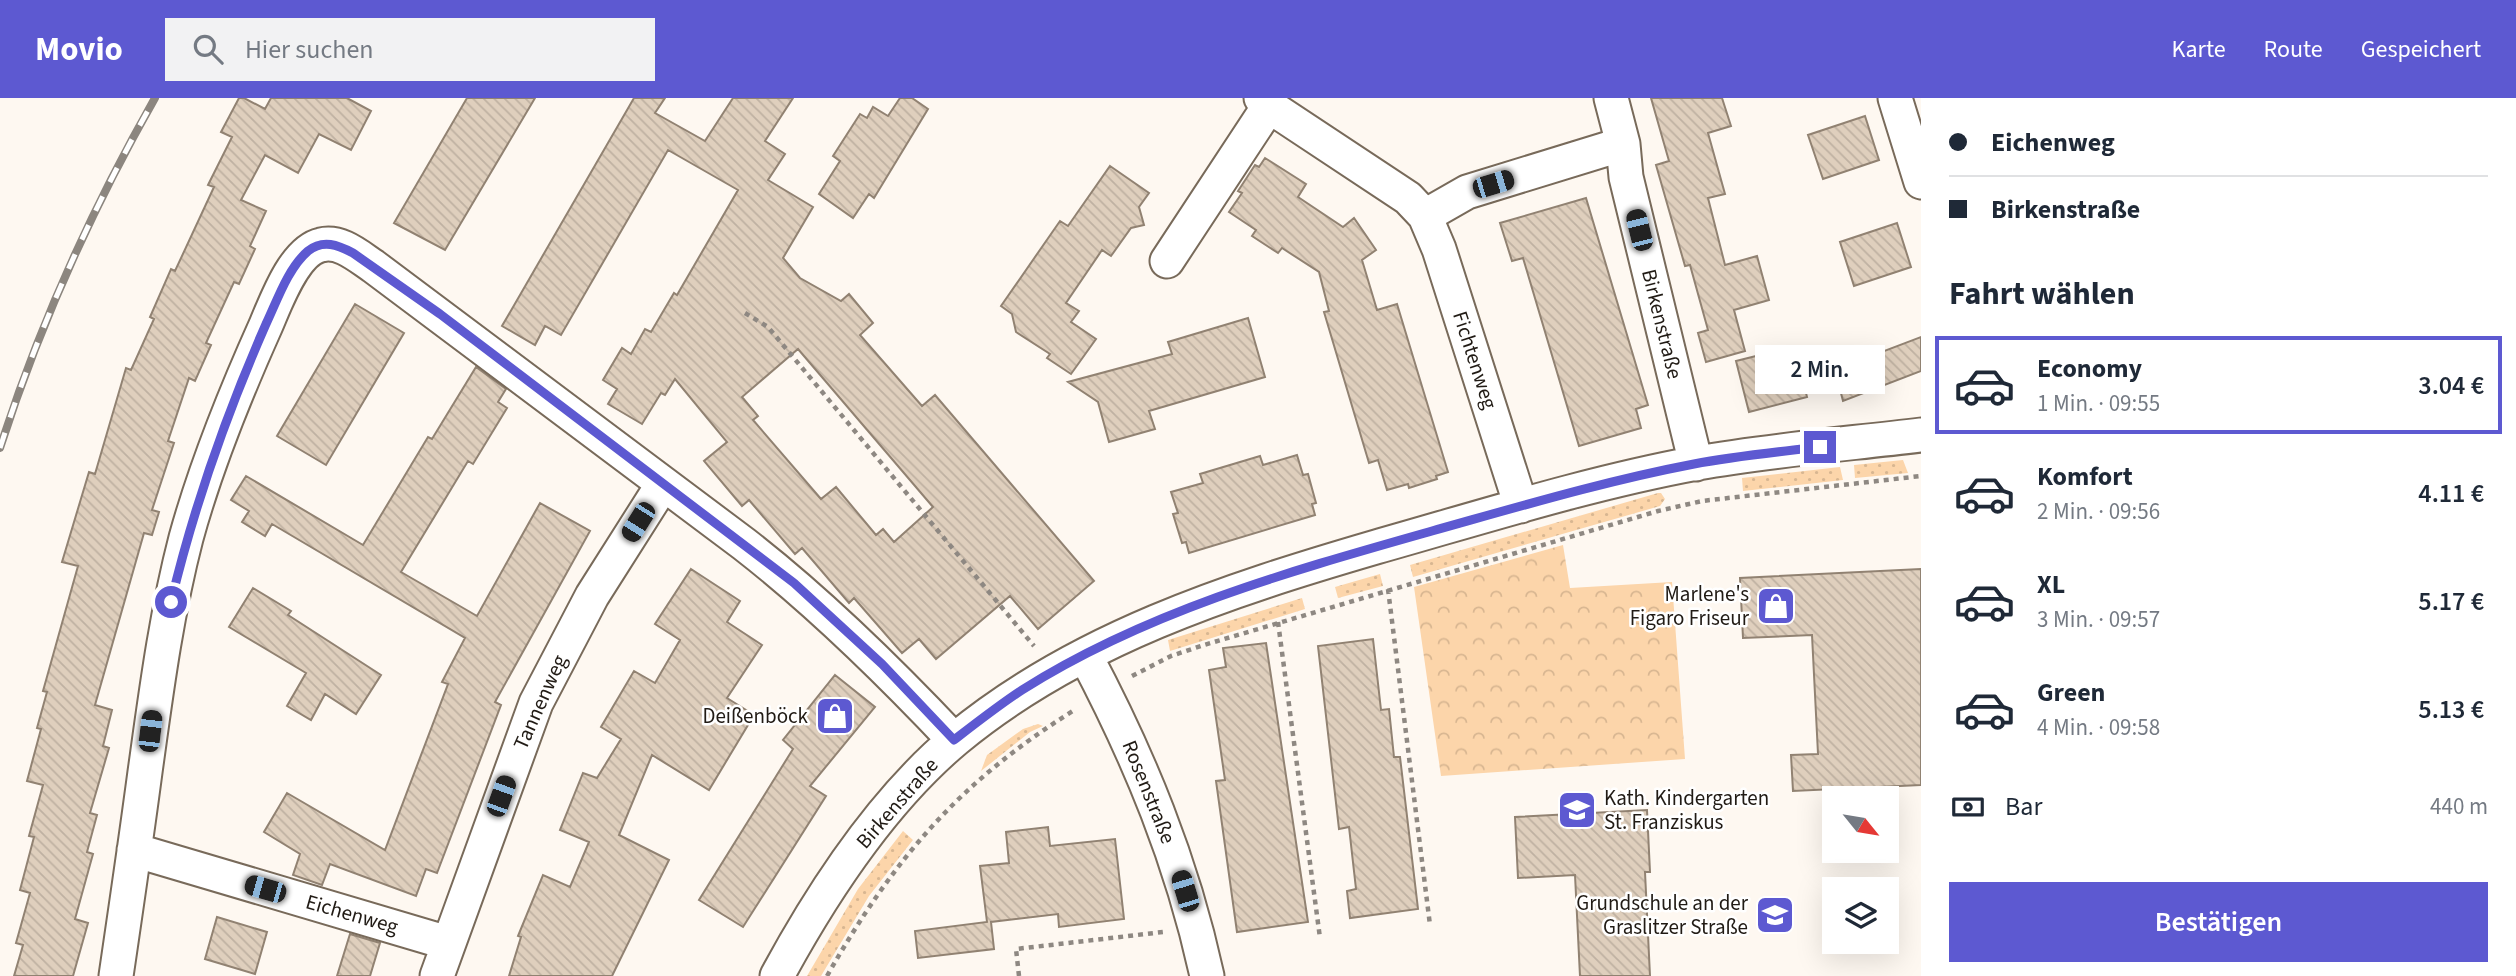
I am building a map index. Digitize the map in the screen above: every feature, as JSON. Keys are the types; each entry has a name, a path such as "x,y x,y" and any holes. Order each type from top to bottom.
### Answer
{"street":[{"path":"1425,216 1467,192 1623,144 1611,98"},
{"path":"1895,98 1921,182"},
{"name":"Fichtenweg","path":"1167,261 1265,102 1408,198 1425,216 1439,249 1521,506"},
{"name":"Birkenstraße","path":"1623,144 1626,177 1696,464"},
{"path":"116,976 164,635 187,537 205,476 235,396 281,293 297,263 309,250 319,245 338,245 373,265 794,583 882,664 954,740"},
{"name":"Birkenstraße","path":"778,976 846,863 897,800 954,740 1023,690 1138,629 1212,598 1521,506 1696,464 1921,435"},
{"name":"Tannenweg","path":"437,976 536,703 593,596 663,484"},
{"name":"Rosenstraße","path":"1085,655 1125,733 1171,844 1207,976"},
{"name":"Eichenweg","path":"134,850 448,943"}],"path":[{"path":"745,313 768,327 1055,671"},
{"path":"827,976 873,899 902,860 982,775 1034,734 1104,691 1171,656 1388,589 1658,511 1702,502 1921,476"},
{"path":"1388,589 1430,925"},
{"path":"1278,622 1320,938"},
{"path":"1019,976 1016,949 1195,928"}],"green space":[{"path":"1903,460 1908,473 1855,478 1854,465"},
{"path":"1840,467 1843,480 1743,491 1742,478"},
{"path":"1658,493 1665,499 1660,506 1413,577 1410,565"},
{"path":"1563,545 1570,588 1672,582 1685,759 1441,776 1414,587"},
{"path":"1380,574 1383,586 1338,598 1335,587"},
{"path":"1302,598 1305,609 1170,651 1168,640"},
{"path":"1038,724 1043,726 1030,732 981,771 987,755 1023,729"},
{"path":"903,831 913,840 869,896 821,976 807,976 858,889"}],"building":[{"path":"239,98 265,109 271,98 347,98 371,111 351,150 319,134 298,173 265,155 241,200 266,211 250,246 255,249 239,284 234,282 206,343 211,345 195,381 189,378 168,441 174,443 152,510 159,512 152,535 144,533 95,705 112,710 103,746 109,748 90,813 97,815 87,852 93,854 75,919 88,923 73,976 14,976 23,945 16,943 30,893 20,890 34,837 29,836 43,785 27,781 41,729 37,728 47,692 43,691 78,566 62,562 89,472 95,474 126,368 131,370 154,319 150,317 171,269 175,271 214,187 208,185 232,137 221,132"},
{"path":"467,98 535,98 445,250 394,223"},
{"path":"634,98 665,98 655,113 705,141 733,98 793,98 765,141 785,154 768,180 813,207 783,258 800,278 841,301 849,294 873,323 860,335 922,406 935,395 1094,581 1038,629 1010,596 936,659 919,639 902,653 854,598 849,603 802,548 795,554 749,500 742,506 704,461 727,442 675,379 665,395 661,393 642,424 608,404 617,389 603,380 622,348 631,354 645,329 651,332 674,293 677,295 738,190 668,150 561,335 545,326 535,345 502,326","holes":["798,349 933,507 894,542 883,529 876,535 836,487 821,499 753,420 758,416 742,397"]},
{"path":"900,98 912,98 928,109 874,198 869,194 853,218 819,194 840,161 833,156 860,114 867,118 873,107 888,116"},
{"path":"1651,98 1722,98 1731,126 1708,133 1725,194 1708,198 1725,265 1757,256 1769,300 1734,310 1745,351 1706,362 1698,333 1708,330 1690,265 1685,266 1656,165 1669,161"},
{"path":"1865,116 1879,160 1823,179 1808,135"},
{"path":"1265,158 1306,184 1298,197 1343,227 1354,218 1376,250 1362,260 1377,310 1397,304 1448,472 1436,476 1437,479 1409,488 1408,484 1387,490 1378,460 1369,463 1324,312 1329,311 1319,272 1282,248 1278,253 1252,236 1256,230 1229,212 1242,193 1238,191 1255,165 1259,167"},
{"path":"1110,166 1149,193 1139,207 1144,225 1131,228 1111,256 1102,250 1066,303 1079,311 1071,322 1096,339 1071,374 1047,358 1050,354 1016,332 1012,314 1001,306 1060,221 1068,226"},
{"path":"1586,198 1648,405 1636,409 1641,428 1579,446 1523,258 1512,261 1500,223"},
{"path":"1897,223 1911,267 1854,286 1840,242"},
{"path":"355,304 404,333 326,465 277,436"},
{"path":"1248,318 1265,377 1149,411 1155,429 1109,442 1098,402 1068,382 1172,354 1168,342"},
{"path":"1921,337 1921,371 1843,401 1836,374 1874,364 1871,356"},
{"path":"1776,351 1777,357 1796,352 1807,397 1749,412 1736,361"},
{"path":"476,367 506,389 498,402 507,408 473,464 468,461 401,572 477,616 540,503 590,531 495,702 501,705 437,873 426,869 416,896 330,864 322,885 293,875 300,854 264,832 287,793 385,850 448,684 442,682 465,638 272,524 265,536 242,522 249,511 231,500 246,476 363,545 428,437 432,439"},
{"path":"1297,455 1303,475 1308,474 1316,503 1312,504 1315,515 1189,553 1186,542 1182,543 1173,514 1178,513 1171,492 1203,483 1200,474 1260,456 1263,465"},
{"path":"691,569 740,601 727,622 762,645 727,698 754,715 709,790 652,755 619,835 669,860 612,976 509,976 521,937 518,936 543,875 570,887 589,842 560,830 583,773 597,778 621,739 601,727 634,671 655,683 680,640 655,624"},
{"path":"1921,569 1921,785 1822,786 1822,790 1793,791 1791,755 1818,754 1812,635 1743,638 1740,578"},
{"path":"253,588 291,611 288,615 381,675 356,714 325,694 311,720 287,706 306,673 229,627"},
{"path":"1373,639 1381,710 1389,709 1394,757 1400,757 1418,909 1350,918 1347,891 1356,889 1349,827 1339,829 1318,646"},
{"path":"1266,643 1308,922 1237,932 1216,781 1225,780 1209,670 1226,667 1223,648"},
{"path":"835,675 875,707 810,786 826,796 743,927 699,900 793,749 783,740"},
{"path":"1647,810 1650,872 1645,872 1650,976 1580,976 1575,875 1518,878 1515,817"},
{"path":"1048,827 1050,846 1115,839 1124,919 1059,927 1058,914 991,922 994,949 918,958 915,931 987,922 980,866 1009,863 1006,832"},
{"path":"217,917 267,932 255,974 205,959"},
{"path":"350,934 380,943 370,976 337,976"}],"railway":[{"path":"0,448 32,357 68,269 155,98"}],"place":[{"name":"Marlene's Figaro Friseur","path":"1776,606"},
{"name":"Deißenböck","path":"835,716"},
{"name":"Kath. Kindergarten St. Franziskus","path":"1577,810"},
{"name":"Grundschule an der Graslitzer Straße","path":"1775,915"}],"route":[{"path":"171,602 205,476 259,341 297,263 309,250 328,244 338,245 373,265 794,583 882,664 954,740 1023,690 1055,671 1138,629 1201,602 1495,513 1636,477 1696,464 1820,447"}]}
